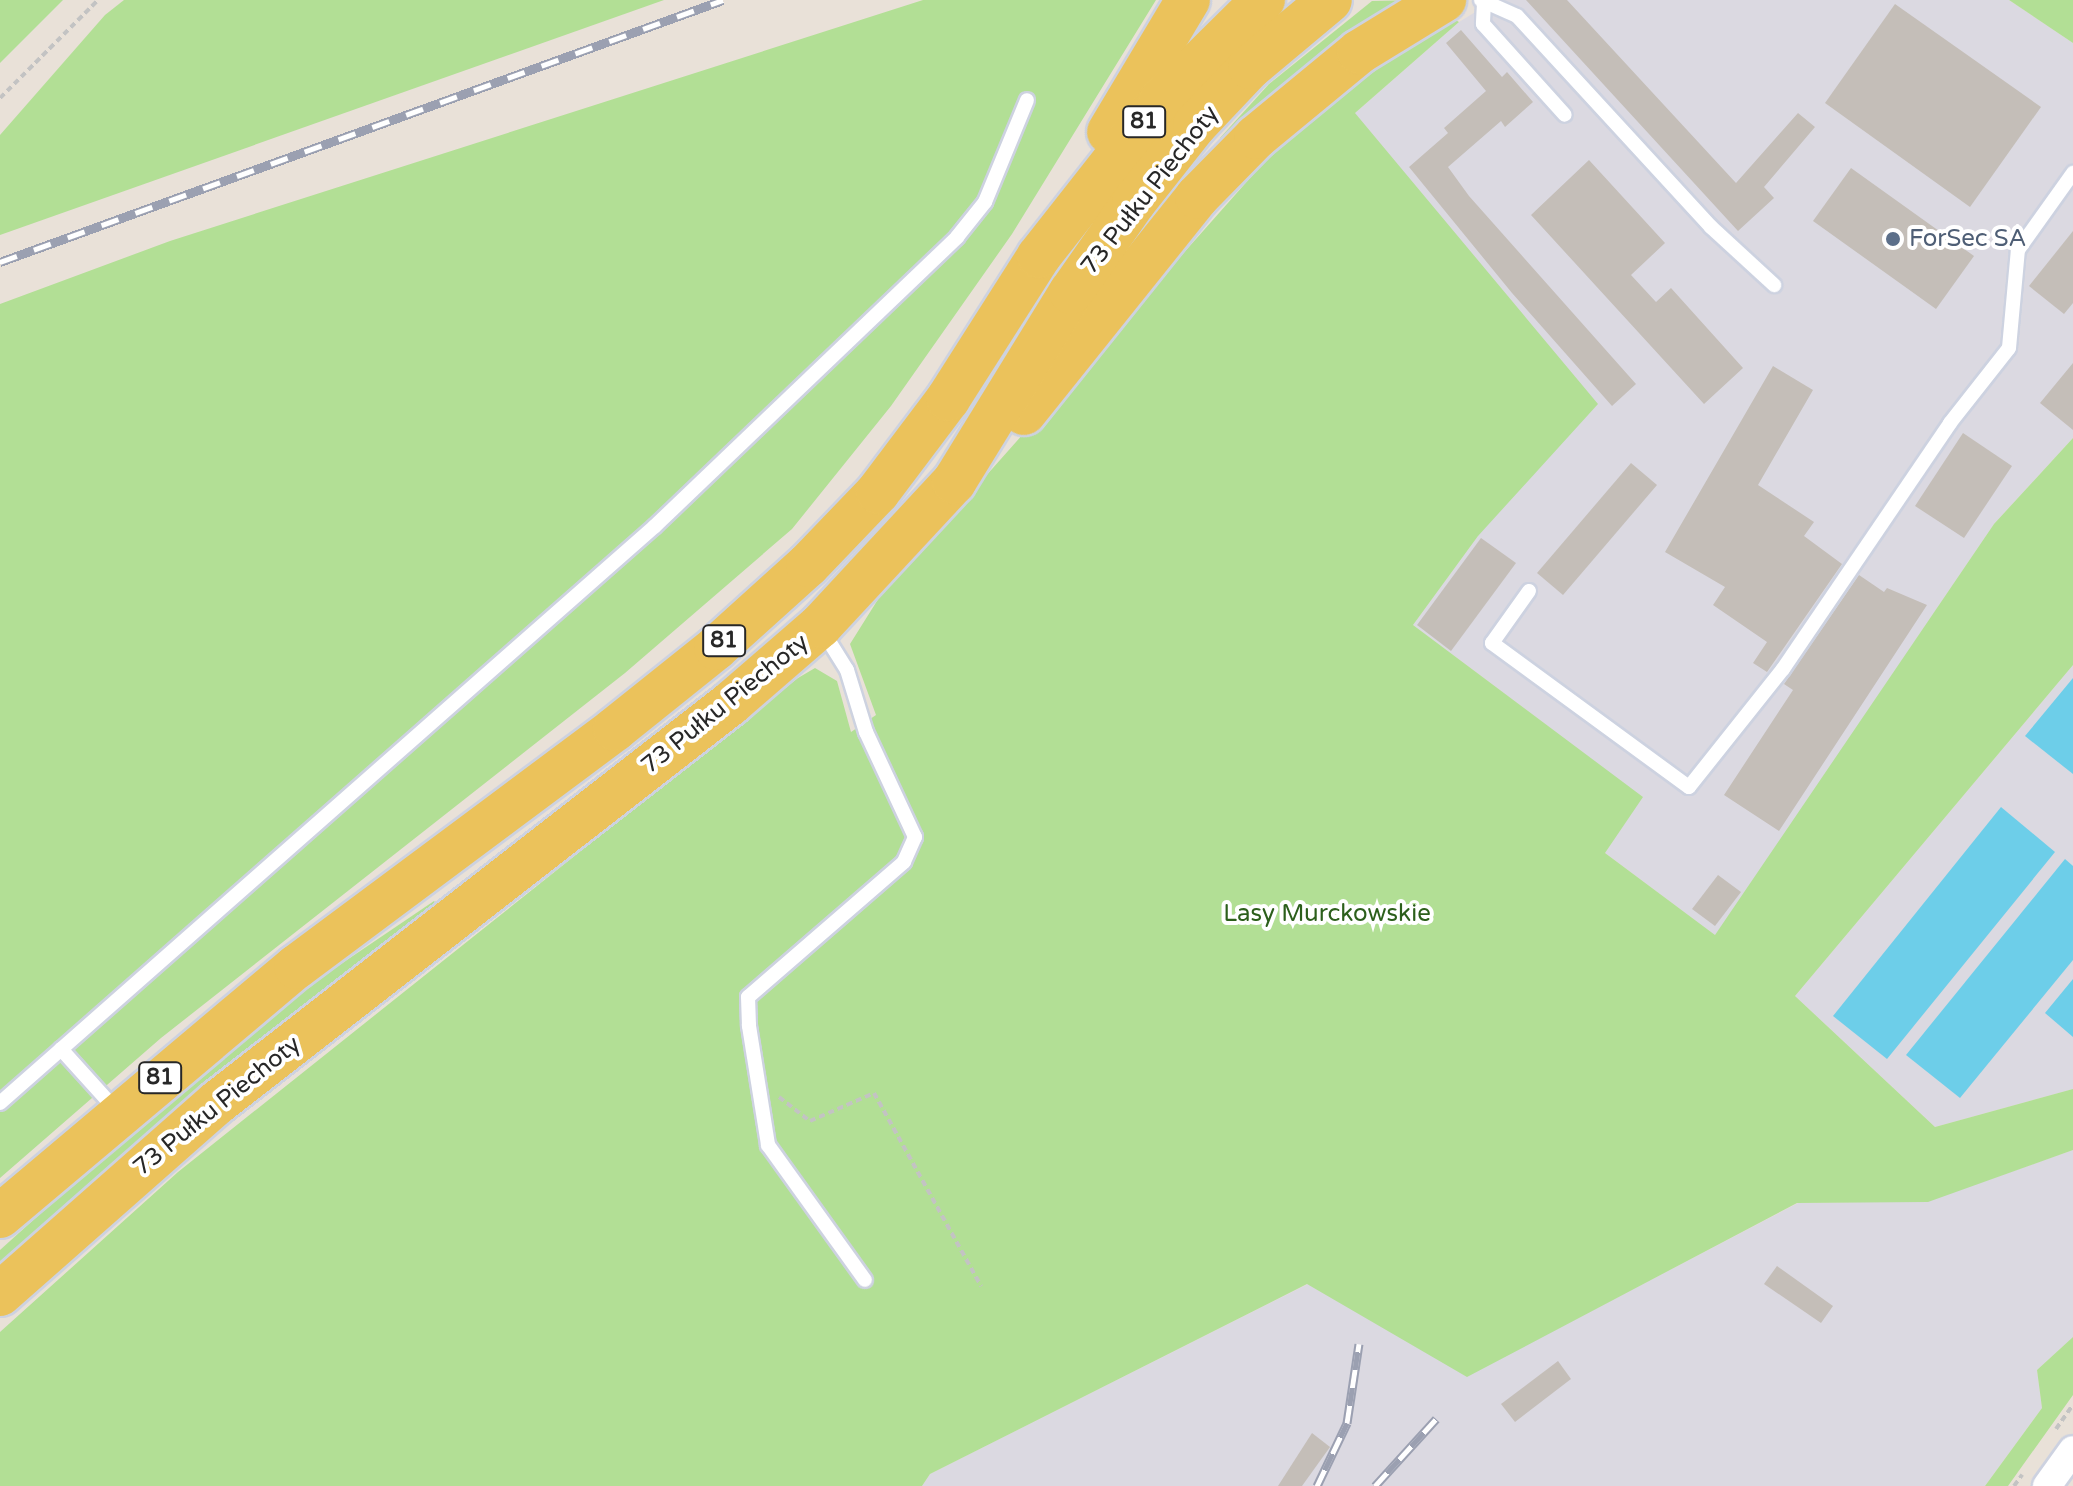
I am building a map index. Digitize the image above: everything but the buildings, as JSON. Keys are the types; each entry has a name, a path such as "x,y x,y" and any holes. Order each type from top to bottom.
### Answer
{"main road":[{"path":"1039,256 1153,53 1188,0"},
{"name":"73 Pułku Piechoty","path":"0,1216 296,967 683,675 808,565 887,481 948,399 1039,256 1160,102 1263,0"},
{"name":"73 Pułku Piechoty","path":"0,1294 218,1102 731,703 820,626 954,482 1071,292 1134,202 1195,125 1250,67 1330,0"},
{"path":"954,482 1020,418 1197,197 1256,137 1359,52 1470,1"}],"street":[{"path":"2047,1486 2073,1450"}],"lane":[{"path":"1470,1 1483,24 1565,115"},
{"path":"1470,1 1502,7 1517,16 1711,227 1774,285"},
{"path":"0,1103 655,526 957,237 985,202 1027,100"},
{"path":"1529,591 1492,643 1689,787 1783,669 1950,423 2009,348 2018,250 2073,173"},
{"path":"820,626 847,670 866,732 915,837 904,862 748,997 768,1145 865,1280"},
{"path":"61,1049 119,1113"}],"path":[{"path":"0,98 98,0"},
{"path":"758,1081 810,1121 874,1093 981,1286"}],"shaded area":[{"path":"1495,0 2009,0 2073,43 2073,438 1994,524 1716,936 1605,853 1642,797 1413,625 1478,536 1355,113 1459,22"},
{"path":"2073,665 2073,1089 1935,1127 1795,996"},
{"path":"2073,1150 2073,1337 2037,1370 2042,1408 1985,1486 922,1486 930,1474 1308,1284 1467,1376 1798,1203 1928,1201"}],"green space":[{"path":"0,0 63,0 0,63"},
{"path":"124,0 664,0 0,235 0,135 105,15"},
{"path":"923,0 1156,0 1012,234 891,406 792,529 625,673 161,1038 0,1178 0,304 170,241"},
{"path":"1418,0 1228,147 1220,138 1269,84 1372,1"},
{"path":"2009,0 2073,0 2073,43"},
{"name":"Lasy Murckowskie","path":"1448,16 1459,22 1355,113 1598,404 1478,536 1413,625 1643,797 1605,853 1715,935 1994,524 2073,438 2073,665 1795,996 1935,1127 2073,1089 2073,1150 1928,1202 1797,1203 1467,1377 1307,1284 930,1474 922,1486 0,1486 0,1332 178,1172 798,678 815,668 837,681 851,732 876,715 850,644 882,593 1306,115"},
{"path":"434,901 439,907 0,1271 0,1250 100,1160 307,987"},
{"path":"2073,1337 2073,1395 2008,1486 1985,1486 2042,1408 2037,1370"}],"water":[{"path":"2073,678 2073,774 2025,736"},
{"path":"2001,807 2055,852 1887,1059 1833,1016"},
{"path":"2065,859 2073,866 2073,960 1960,1098 1906,1055"},
{"path":"2073,979 2073,1037 2045,1013"}],"railway":[{"path":"0,262 723,0"},
{"path":"1317,1486 1347,1423 1359,1344"},
{"path":"1375,1486 1436,1419"}],"place":[{"name":"ForSec SA","path":"1893,239"}]}
